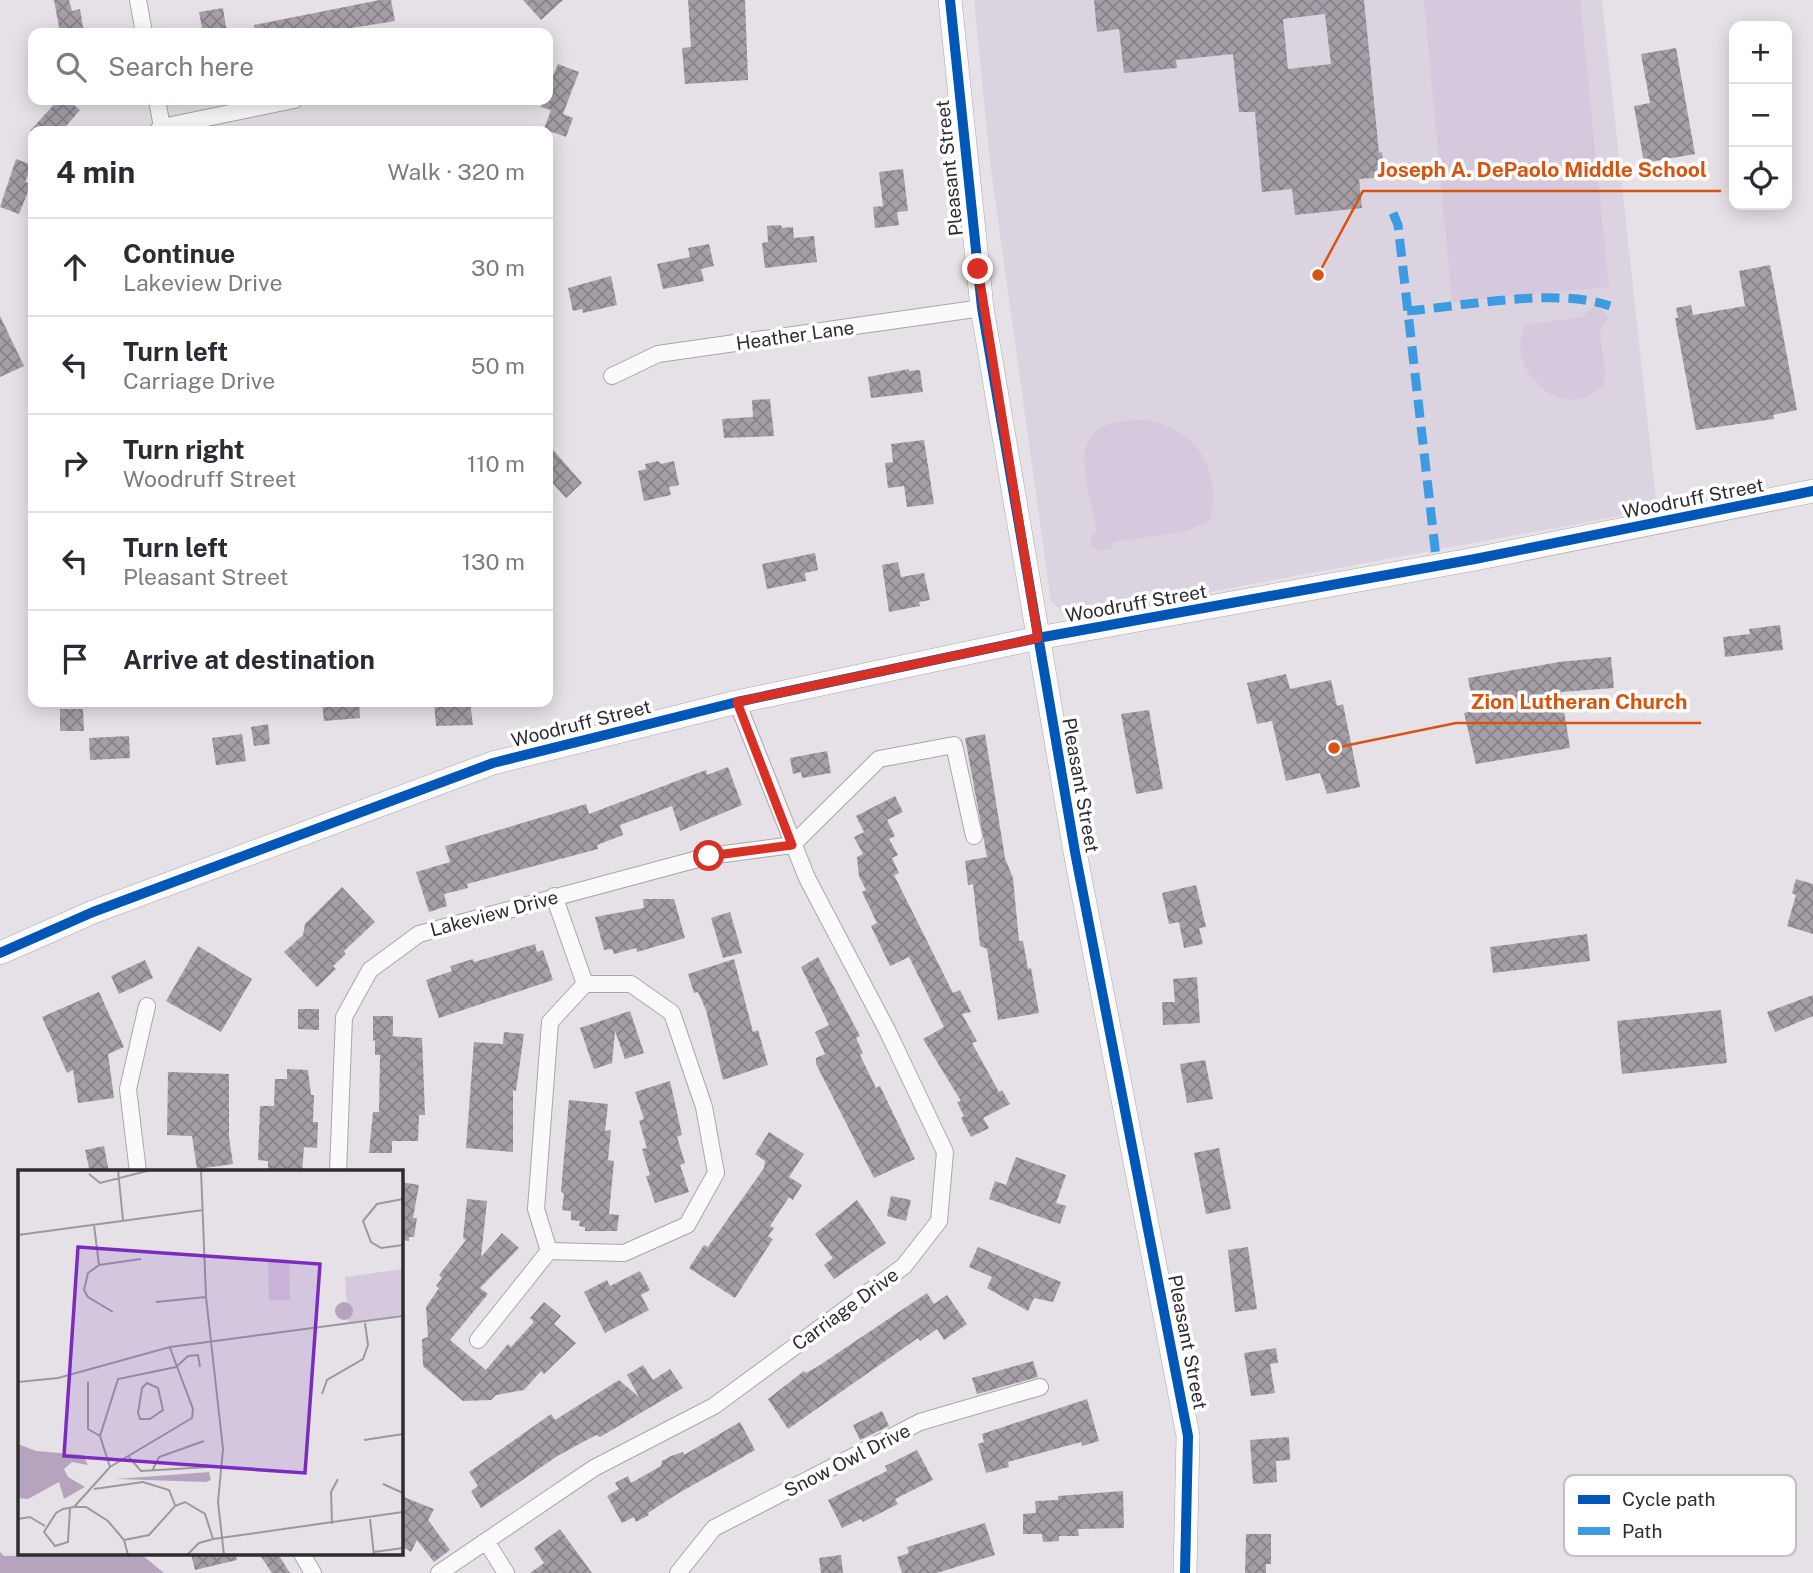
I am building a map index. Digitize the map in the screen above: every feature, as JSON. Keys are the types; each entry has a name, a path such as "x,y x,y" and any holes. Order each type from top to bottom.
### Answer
{"street":[{"path":"138,0 143,28"},
{"name":"Pleasant Street","path":"950,0 982,308 1075,852 1188,1436 1185,1573"},
{"path":"157,105 159,126"},
{"path":"173,126 271,105"},
{"name":"Heather Lane","path":"612,376 657,354 982,308"},
{"name":"Woodruff Street","path":"0,953 93,912 493,763 737,702 1038,638 1475,559 1813,491"},
{"name":"Carriage Drive","path":"439,1573 594,1468 715,1406 904,1266 939,1222 945,1152 887,1030 792,845 737,702"},
{"path":"792,845 879,759 954,745 974,835"},
{"name":"Lakeview Drive","path":"338,1170 344,1017 370,970 419,934 709,856 792,845"},
{"path":"554,896 586,984"},
{"path":"586,984 631,984 671,1013 704,1107 716,1173 687,1225 624,1253 549,1251 536,1209 550,1022 586,984"},
{"path":"138,1170 128,1089 147,1006"},
{"path":"478,1340 549,1251"},
{"name":"Snow Owl Drive","path":"678,1573 714,1528 920,1422 1040,1387"},
{"path":"486,1541 506,1573"},
{"path":"303,1556 313,1573"}],"shaded area":[{"path":"974,0 1602,0 1657,509 1070,618 1051,602 990,162"},
{"path":"1424,0 1580,0 1609,287 1452,302"},
{"path":"1593,307 1603,310 1608,318 1600,332 1605,371 1603,386 1588,396 1571,399 1555,396 1541,387 1530,375 1522,359 1520,342 1525,325 1582,317"},
{"path":"1146,420 1179,433 1192,442 1202,454 1212,484 1210,520 1186,531 1114,542 1111,549 1098,551 1090,545 1092,536 1097,532 1085,470 1085,453 1089,439 1100,428 1118,422"},
{"path":"0,1552 4,1556 143,1556 164,1573 0,1573"}],"building":[{"path":"54,0 69,0 72,11 80,9 83,28 59,28"},
{"path":"380,0 391,0 395,21 352,28 254,28 254,25"},
{"path":"523,0 563,0 541,20"},
{"path":"688,0 745,0 748,80 685,84 682,48 691,47"},
{"path":"1094,0 1364,0 1379,153 1382,152 1384,177 1359,179 1362,208 1295,215 1292,189 1262,192 1255,112 1239,112 1233,54 1176,60 1177,68 1124,73 1119,29 1097,32","holes":["1325,14 1331,64 1288,69 1283,19"]},
{"path":"223,8 226,28 202,28 199,12"},
{"path":"1676,48 1695,154 1644,163 1634,106 1650,103 1641,54"},
{"path":"558,64 579,72 563,114 573,118 566,137 553,132 553,126 545,126 551,110 541,107 553,105 553,76"},
{"path":"53,105 74,105 80,110 66,126 35,126"},
{"path":"16,159 28,164 25,182 28,183 28,192 19,214 0,207"},
{"path":"903,169 908,211 897,212 899,225 875,228 873,207 883,206 879,172"},
{"path":"781,225 782,228 793,227 794,238 814,236 817,262 765,268 762,243 768,242 767,226"},
{"path":"709,244 714,266 701,269 704,281 663,289 657,264 690,257 688,248"},
{"path":"1770,265 1797,410 1773,415 1774,419 1696,430 1675,318 1678,318 1676,308 1691,305 1693,315 1745,306 1739,271"},
{"path":"611,276 617,305 583,313 582,309 573,311 568,288"},
{"path":"0,316 24,366 0,377"},
{"path":"909,369 920,370 923,392 871,398 868,377"},
{"path":"770,399 774,436 724,438 722,419 753,417 752,400"},
{"path":"924,440 934,504 907,507 904,486 888,488 885,463 893,462 891,444"},
{"path":"553,450 582,483 566,498 553,484"},
{"path":"658,461 661,464 674,461 679,485 669,487 671,495 644,501 638,471 646,469 645,464"},
{"path":"815,553 818,570 805,573 806,581 767,589 762,564"},
{"path":"898,562 901,577 924,573 930,600 919,602 920,606 889,612 882,565"},
{"path":"1780,625 1783,650 1725,657 1723,637 1750,634 1749,629"},
{"path":"1611,657 1614,688 1561,692 1570,748 1476,764 1464,713 1474,711 1468,678 1559,662"},
{"path":"1286,674 1290,689 1331,680 1337,706 1343,704 1360,787 1327,794 1320,773 1286,781 1272,721 1257,724 1247,683"},
{"path":"323,707 359,707 360,718 324,721"},
{"path":"434,707 471,707 473,725 436,726"},
{"path":"60,709 83,709 84,731 60,731"},
{"path":"1149,710 1163,789 1136,794 1121,714"},
{"path":"268,724 270,744 254,746 251,727"},
{"path":"242,734 246,761 216,765 212,738"},
{"path":"985,734 1005,858 1013,878 1019,941 1023,941 1028,969 1031,968 1039,1013 998,1020 987,949 980,946 973,884 968,885 965,861 987,857 965,738"},
{"path":"129,736 130,758 90,760 89,738"},
{"path":"827,751 831,773 802,778 801,772 793,774 790,758"},
{"path":"728,767 742,805 680,831 672,806 620,825 623,835 597,845 598,849 467,884 468,888 444,894 447,906 429,912 416,872 450,862 445,846 586,804 589,814 706,770 707,775"},
{"path":"895,796 903,812 887,820 895,836 889,839 898,855 892,858 899,873 894,875 953,993 960,990 971,1012 962,1014 977,1041 972,1043 999,1092 1002,1090 1010,1104 983,1118 989,1128 971,1137 961,1118 964,1116 957,1102 961,1101 923,1039 944,1027 909,957 890,966 871,926 877,923 862,892 866,890 859,876 857,857 863,854 854,837 864,832 856,816"},
{"path":"1796,879 1813,884 1813,934 1787,926 1796,895 1792,893"},
{"path":"1196,885 1206,927 1199,928 1203,944 1184,948 1179,922 1169,924 1162,893"},
{"path":"342,887 375,922 344,951 346,954 333,966 336,969 317,987 284,952 303,935 305,924"},
{"path":"643,899 674,899 685,938 637,952 636,948 614,954 612,949 604,950 595,917 644,908"},
{"path":"730,912 742,953 723,958 711,918"},
{"path":"1587,934 1590,961 1493,973 1490,947"},
{"path":"535,944 537,952 543,950 553,980 439,1018 426,980 452,971 450,966 473,959 474,962"},
{"path":"198,946 252,979 221,1032 166,1001"},
{"path":"818,957 860,1036 856,1038 863,1053 860,1055 876,1088 880,1086 915,1159 874,1178 816,1064 816,1058 825,1054 815,1032 829,1025 801,967"},
{"path":"734,959 753,1032 758,1030 768,1065 723,1080 706,1010 698,992 694,993 688,974"},
{"path":"145,960 153,978 119,994 111,976"},
{"path":"1197,977 1200,1023 1163,1025 1162,1002 1175,1002 1173,979"},
{"path":"99,992 124,1047 108,1054 114,1098 78,1103 73,1070 67,1073 42,1017"},
{"path":"1813,995 1813,1016 1775,1032 1767,1012"},
{"path":"298,1009 319,1009 319,1030 298,1029"},
{"path":"1721,1010 1727,1063 1622,1074 1617,1021"},
{"path":"630,1011 644,1053 625,1059 615,1031 612,1063 594,1069 580,1028"},
{"path":"373,1016 393,1016 393,1035 390,1036 422,1038 425,1115 419,1115 418,1141 392,1141 392,1153 369,1153 373,1112 379,1112 380,1055 375,1055"},
{"path":"504,1032 524,1034 516,1091 513,1090 513,1152 466,1148 474,1042 503,1044"},
{"path":"1205,1060 1213,1099 1187,1103 1180,1064"},
{"path":"287,1069 308,1070 311,1095 314,1095 313,1122 318,1122 317,1148 304,1147 302,1170 268,1170 268,1161 258,1160 260,1106 274,1106 275,1079 287,1079"},
{"path":"168,1072 229,1074 229,1137 233,1164 197,1169 192,1136 167,1135"},
{"path":"670,1081 682,1135 677,1137 685,1163 680,1165 689,1192 655,1203 646,1176 650,1175 642,1149 647,1148 639,1121 644,1119 635,1092"},
{"path":"569,1100 608,1104 605,1131 611,1130 608,1160 614,1161 609,1214 619,1215 617,1231 585,1231 585,1227 579,1226 580,1221 571,1220 571,1211 562,1210 564,1194 561,1191"},
{"path":"769,1132 804,1154 789,1177 802,1185 793,1200 789,1197 770,1226 774,1228 768,1236 773,1239 735,1298 689,1268 704,1245 708,1247 764,1168 765,1161 755,1154"},
{"path":"104,1146 109,1170 90,1170 85,1150"},
{"path":"1219,1148 1231,1209 1206,1214 1194,1153"},
{"path":"1016,1157 1066,1175 1056,1203 1066,1206 1060,1224 989,1199 995,1181 1006,1185"},
{"path":"402,1182 419,1185 413,1218 417,1218 414,1237 409,1237 409,1241 402,1240"},
{"path":"891,1196 911,1200 906,1221 887,1216"},
{"path":"467,1199 487,1201 481,1257 502,1233 519,1248 480,1288 488,1294 450,1340 486,1370 508,1344 511,1347 534,1322 530,1318 544,1302 561,1316 554,1324 576,1343 544,1374 541,1371 524,1390 496,1395 491,1400 463,1401 423,1366 422,1339 428,1337 426,1307 439,1288 436,1286 442,1278 439,1275 466,1240 463,1238"},
{"path":"857,1200 886,1243 834,1279 824,1265 833,1258 815,1234"},
{"path":"978,1247 1061,1282 1053,1302 1034,1298 1028,1311 987,1288 992,1277 969,1267"},
{"path":"1248,1247 1257,1309 1235,1312 1228,1250"},
{"path":"640,1271 650,1290 641,1295 649,1310 605,1333 584,1292 607,1280 610,1286"},
{"path":"927,1293 934,1304 947,1295 967,1324 944,1340 937,1329 920,1341 918,1338 788,1429 768,1399 804,1371 806,1373 817,1367"},
{"path":"1276,1348 1278,1363 1270,1364 1275,1393 1251,1396 1244,1353"},
{"path":"1033,1361 1038,1377 977,1394 972,1378"},
{"path":"643,1365 653,1380 670,1369 683,1388 600,1437 596,1435 559,1455 481,1508 471,1491 478,1486 469,1472 551,1414 555,1420 619,1380 639,1397 627,1375"},
{"path":"1087,1399 1099,1441 1082,1446 1081,1442 1008,1462 1009,1467 986,1473 978,1444 984,1442 982,1434"},
{"path":"882,1411 889,1426 860,1440 853,1425"},
{"path":"740,1422 755,1450 677,1494 648,1513 649,1515 636,1522 634,1517 622,1523 607,1496 619,1489 615,1483 628,1476 631,1483 661,1466 662,1461 683,1452 684,1455"},
{"path":"1289,1437 1290,1460 1276,1461 1277,1482 1253,1484 1250,1440"},
{"path":"917,1450 933,1480 895,1499 898,1504 863,1522 861,1519 842,1528 828,1500 887,1471 885,1466"},
{"path":"1123,1491 1124,1528 1078,1529 1079,1536 1059,1536 1059,1541 1043,1542 1042,1534 1023,1534 1023,1514 1036,1513 1035,1501 1058,1500 1058,1496"},
{"path":"402,1496 434,1509 428,1520 450,1550 434,1562 417,1540 411,1552 402,1547"},
{"path":"985,1523 995,1555 937,1573 902,1573 897,1557 909,1553 907,1547"},
{"path":"560,1529 592,1573 530,1573 544,1563 534,1548"},
{"path":"1246,1534 1271,1534 1271,1564 1266,1564 1266,1573 1245,1573"},
{"path":"841,1555 843,1573 821,1573 819,1558"},
{"path":"192,1556 236,1556 237,1560 195,1570"},
{"path":"260,1556 279,1556 290,1573 272,1573"}],"marked path":[{"path":"1393,213 1398,225 1437,566"},
{"path":"1407,311 1538,298 1564,298 1610,306"}],"cycle path":[{"path":"950,0 982,308 1075,852 1188,1436 1185,1573"},
{"path":"0,953 93,912 493,763 737,702 1038,638 1475,559 1813,491"}],"place":[{"name":"Joseph A. DePaolo Middle School","path":"1318,275"},
{"name":"Zion Lutheran Church","path":"1334,748"}],"route":[{"path":"709,856 792,845 737,702 1038,638 982,308 978,269"}]}
